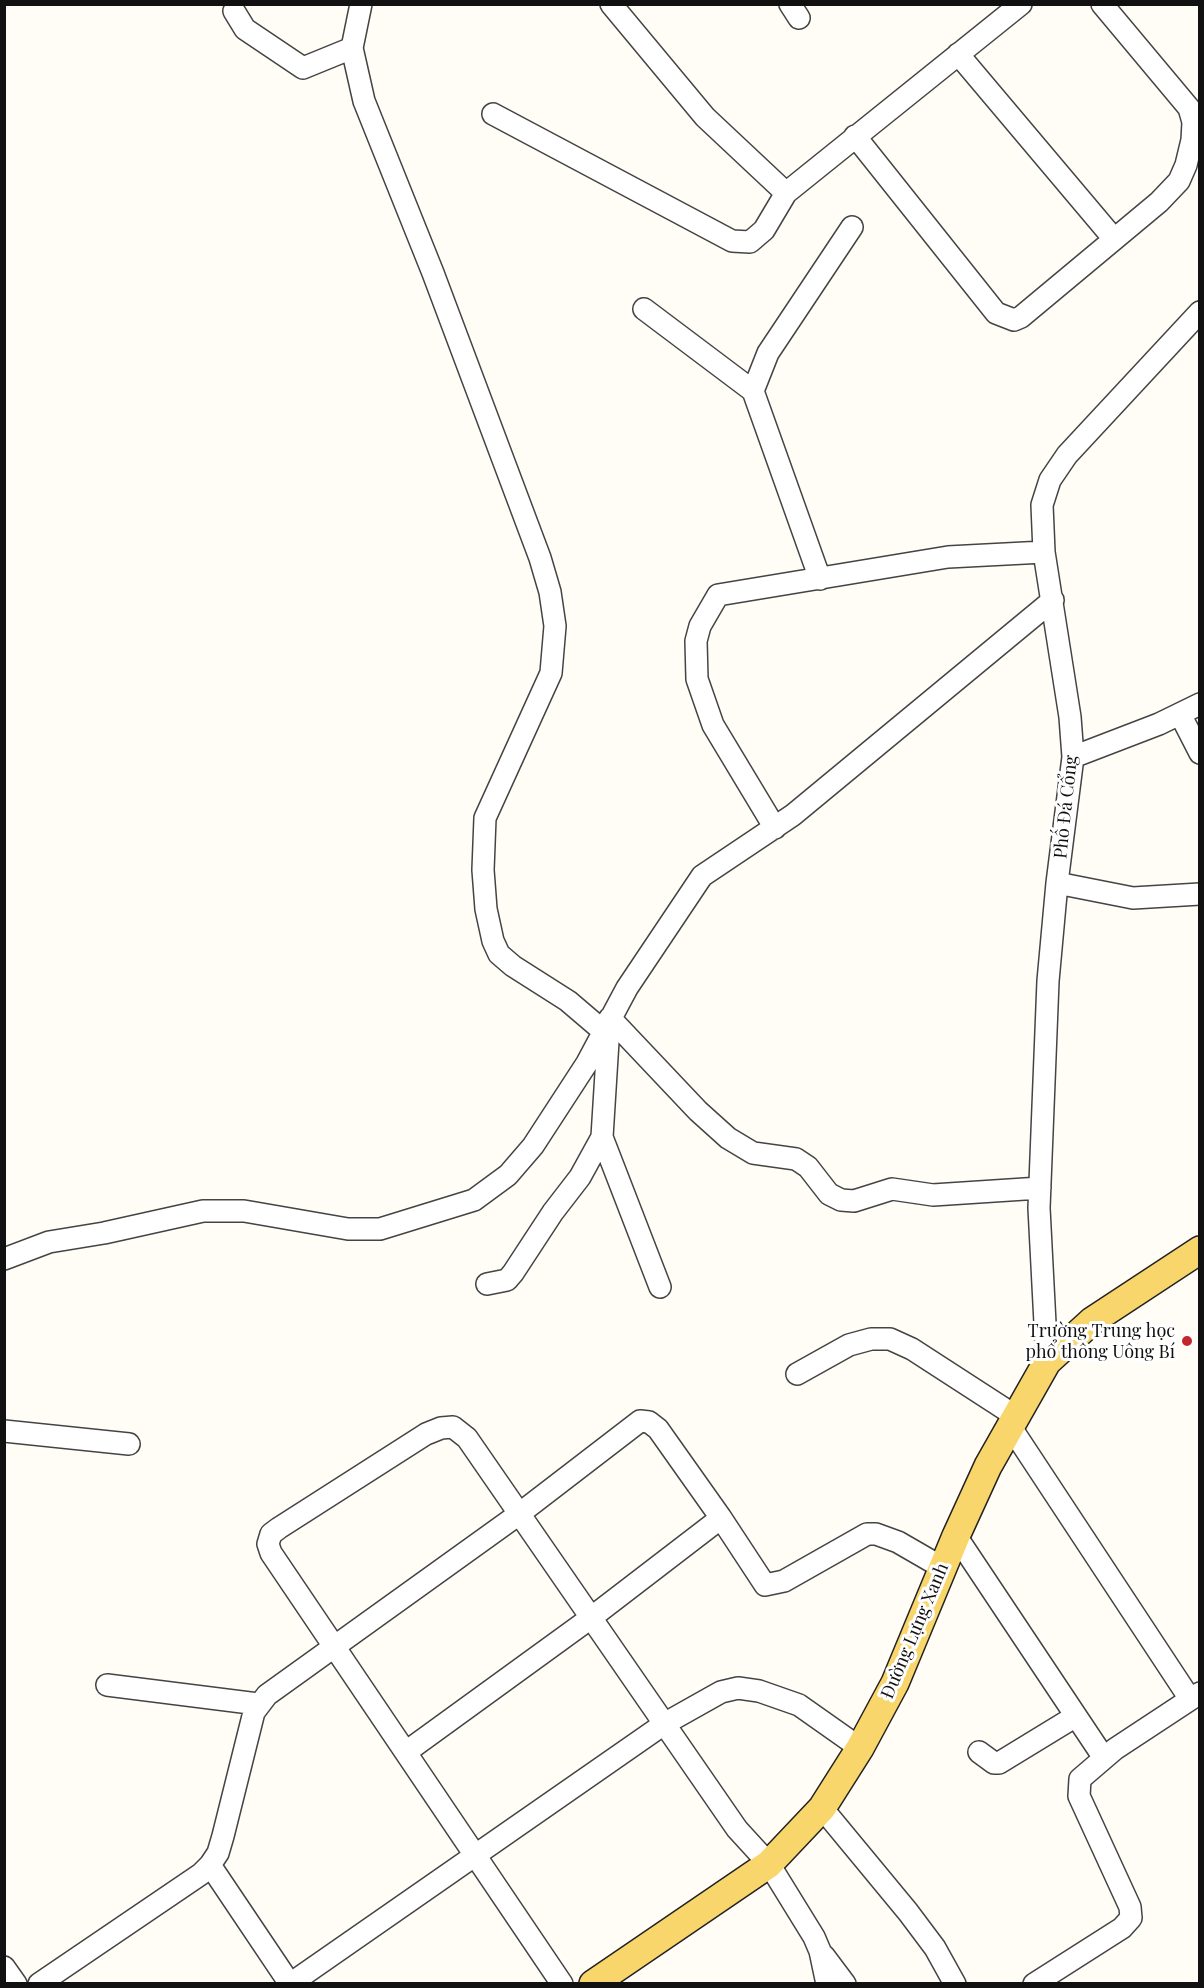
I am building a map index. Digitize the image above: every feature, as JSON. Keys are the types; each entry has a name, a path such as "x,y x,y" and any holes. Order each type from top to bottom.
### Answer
{"main road":[{"name":"Đường Lựng Xanh","path":"605,1980 769,1864 822,1808 860,1748 895,1683 956,1536 1013,1422 1047,1362 1092,1321 1200,1250"}],"street":[{"path":"361,4 352,48 364,101 434,273 540,558 550,592 555,626 551,674 485,818 483,870 486,909 493,941 499,954 513,966 606,1024 728,1138 753,1153 796,1159 808,1167 829,1194 841,1200 854,1201 892,1189 933,1196 1040,1188"},
{"path":"610,4 705,117 786,193"},
{"path":"494,114 732,241 750,242 764,230 786,193 1021,4"},
{"path":"855,136 996,314 1014,320 1026,314 1159,202 1179,181 1192,140 1193,122 1189,108 1102,4"},
{"path":"234,11 245,29 303,68 352,48"},
{"path":"958,54 1114,239"},
{"path":"753,391 768,353 852,227"},
{"path":"644,309 692,342 753,391 820,579"},
{"name":"Phố Đá Cổng","path":"1047,1362 1040,1188 1048,981 1057,883 1073,757 1070,717 1041,522 1050,480 1068,455 1200,312"},
{"path":"775,828 729,753 702,702 697,679 696,641 700,626 718,595 948,557 1044,552"},
{"path":"4,1259 49,1242 104,1233 203,1211 244,1211 348,1229 380,1229 474,1200 519,1164 586,1063 627,988 702,876 775,828 1053,600"},
{"path":"1073,757 1200,704"},
{"path":"1180,714 1200,753"},
{"path":"1057,883 1133,898 1200,894"},
{"path":"606,1024 602,1137 660,1287"},
{"path":"487,1284 507,1280 513,1273 553,1212 580,1177 602,1137"},
{"path":"797,1374 849,1345 871,1339 890,1339 912,1349 1013,1422 1195,1696 1104,1758 1080,1779 1078,1788 1130,1906 1131,1918 1122,1928 1034,1983"},
{"path":"39,1983 201,1874 210,1865 221,1845 258,1704 519,1514 640,1421 649,1422 658,1429 722,1518 765,1585 784,1581 867,1534 876,1534 898,1542 943,1568"},
{"path":"562,1983 271,1553 268,1544 271,1534 279,1528 426,1434 453,1427 467,1438 737,1828 769,1864 796,1905 820,1951 845,1983"},
{"path":"4,1431 129,1444"},
{"path":"406,1752 592,1617 722,1518"},
{"path":"956,1536 1104,1758"},
{"path":"107,1685 258,1704"},
{"path":"210,1865 290,1983 664,1724 721,1692 738,1688 759,1691 798,1706 860,1748"},
{"path":"979,1752 993,1763 999,1763 1076,1716"},
{"path":"822,1808 915,1921 935,1948 955,1983"},
{"path":"820,1951 827,1983"},
{"path":"4,1967 16,1983"}],"place":[{"name":"Trường Trung học phổ thông Uông Bí","path":"1187,1341"}]}
